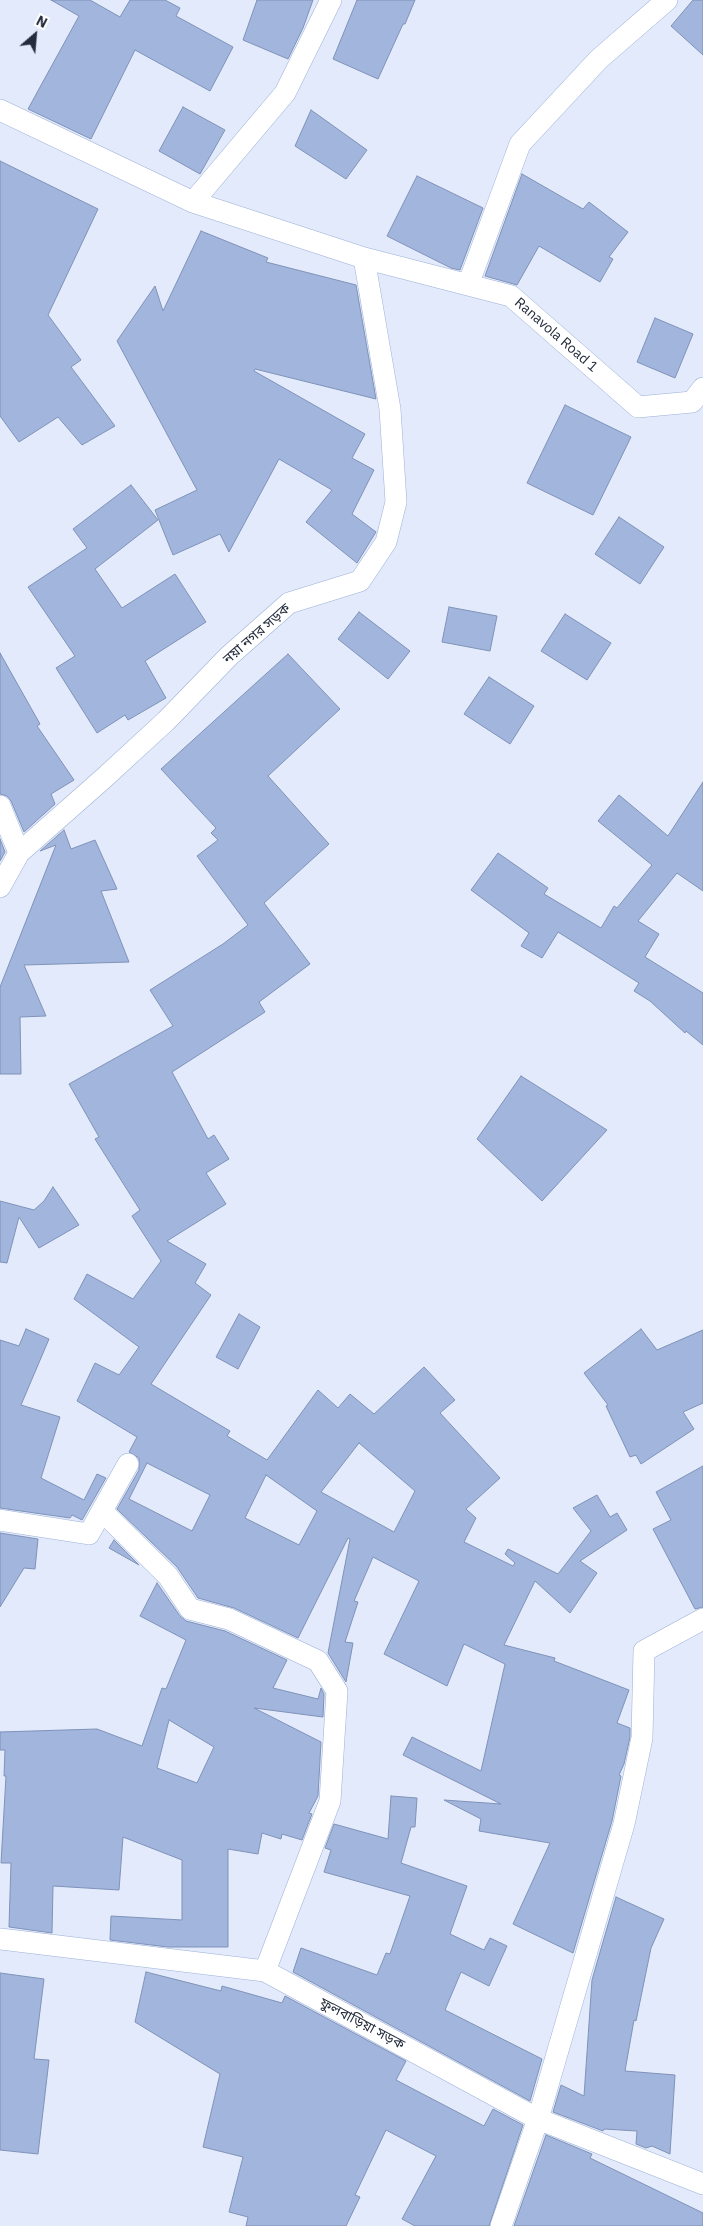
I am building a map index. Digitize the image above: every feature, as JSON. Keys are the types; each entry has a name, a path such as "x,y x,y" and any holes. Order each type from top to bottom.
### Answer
{"street":[{"path":"192,202 285,93 330,0"},
{"path":"468,285 520,144 599,59 667,0"},
{"name":"Ranavola Road 1","path":"0,110 192,202 364,258 511,296 638,407 692,402 703,388"},
{"name":"নয়া নগর সড়ক","path":"0,887 18,852 104,778 166,720 229,656 289,603 360,580 386,542 396,502 390,409 364,258"},
{"path":"0,806 18,852"},
{"path":"0,1520 89,1534 128,1464"},
{"path":"102,1511 168,1576 190,1609 228,1619 318,1661 337,1691 330,1801 265,1971"},
{"path":"501,2226 538,2119 624,1824 642,1738 644,1651 703,1619"},
{"name":"ফুলবাড়িয়া সড়ক","path":"0,1939 265,1971 538,2119 703,2184"}],"building":[{"path":"51,0 90,0 120,17 130,0 165,0 180,8 176,16 233,47 210,91 135,50 91,139 28,109 79,16"},
{"path":"257,0 313,0 303,28 288,59 243,40"},
{"path":"357,0 415,0 378,79 333,59"},
{"path":"693,0 703,0 703,55 671,26"},
{"path":"183,107 225,130 200,174 159,151"},
{"path":"311,110 367,150 346,179 295,146"},
{"path":"0,161 98,209 48,315 81,360 71,367 115,426 82,445 58,417 19,442 0,416"},
{"path":"522,174 583,209 589,202 628,232 609,257 613,259 600,282 539,246 517,285 485,276"},
{"path":"417,176 483,208 460,270 451,268 387,236"},
{"path":"201,231 268,258 266,262 356,285 376,399 255,369 254,371 365,434 352,458 374,470 352,514 376,532 357,563 306,522 332,490 279,459 229,552 220,534 173,555 155,510 197,490 117,341 155,286 163,311"},
{"path":"655,318 693,334 675,378 637,362"},
{"path":"565,405 631,437 593,515 527,483"},
{"path":"131,485 158,520 95,569 122,608 175,574 206,622 145,661 166,698 128,720 125,715 97,733 56,668 75,656 28,587 87,548 73,529"},
{"path":"619,517 664,547 640,584 595,554"},
{"path":"449,607 497,616 490,651 442,642"},
{"path":"359,612 410,651 388,679 338,639"},
{"path":"565,614 611,643 587,680 541,651"},
{"path":"0,653 40,724 37,726 74,780 51,794 55,804 24,832 11,801 7,796 0,794"},
{"path":"288,654 340,709 268,776 329,844 264,903 310,964 259,1002 265,1012 172,1072 208,1139 214,1135 229,1159 206,1173 226,1204 167,1241 206,1264 195,1283 211,1295 151,1384 230,1431 227,1436 267,1460 318,1390 338,1408 350,1394 374,1414 424,1367 455,1400 440,1413 500,1478 466,1509 476,1518 464,1542 513,1566 515,1563 505,1554 508,1549 558,1574 591,1531 573,1508 597,1495 610,1517 617,1513 627,1530 580,1561 597,1573 570,1613 535,1581 504,1645 555,1658 554,1661 629,1690 617,1723 630,1728 630,1737 624,1764 619,1775 621,1776 612,1821 573,1953 513,1924 550,1843 479,1831 481,1819 444,1800 501,1804 403,1755 412,1737 481,1771 505,1664 464,1644 447,1686 384,1654 419,1581 373,1557 354,1601 358,1602 345,1642 353,1643 346,1682 328,1653 350,1539 348,1538 298,1638 234,1608 198,1598 177,1567 117,1509 139,1470 139,1458 129,1452 137,1437 77,1401 95,1363 119,1375 139,1347 74,1299 87,1274 133,1299 161,1261 132,1216 140,1210 95,1139 99,1137 69,1084 173,1026 150,990 223,944 248,925 197,856 218,840 211,833 216,828 161,769","holes":["359,1443 415,1491 394,1532 321,1492","147,1463 210,1495 192,1531 129,1499","266,1475 317,1511 299,1545 245,1518"]},
{"path":"489,677 534,706 510,744 464,714"},
{"path":"703,782 703,891 677,873 638,921 659,934 645,957 703,993 703,1045 686,1031 685,1033 650,1001 634,991 639,983 558,932 542,958 521,946 529,933 471,890 498,853 548,888 544,894 601,928 614,906 617,908 652,865 598,821 619,795 668,836"},
{"path":"64,830 71,849 95,840 117,889 101,891 129,962 24,965 46,1016 20,1017 21,1074 0,1074 0,987 56,845 40,851"},
{"path":"0,839 5,852 0,861"},
{"path":"521,1076 607,1130 542,1201 477,1139"},
{"path":"53,1187 79,1225 39,1248 19,1217 7,1263 0,1262 0,1201 34,1210 44,1201"},
{"path":"239,1314 260,1327 238,1369 216,1357"},
{"path":"26,1329 49,1339 21,1405 60,1417 41,1478 84,1500 97,1474 106,1478 82,1520 72,1515 70,1518 0,1508 0,1340 19,1346"},
{"path":"641,1329 657,1350 703,1330 703,1403 683,1412 694,1429 641,1464 636,1455 630,1457 606,1406 608,1405 584,1373"},
{"path":"703,1466 703,1607 695,1609 653,1529 671,1520 656,1492"},
{"path":"0,1533 38,1539 35,1569 24,1568 0,1607"},
{"path":"114,1540 139,1565 109,1548"},
{"path":"157,1583 180,1616 186,1621 225,1631 287,1660 273,1688 318,1699 321,1688 324,1694 323,1717 254,1708 321,1742 318,1796 309,1813 312,1814 302,1840 282,1834 281,1839 262,1833 258,1854 228,1849 228,1947 168,1947 110,1940 111,1916 182,1920 182,1860 123,1837 119,1890 53,1886 52,1933 9,1927 11,1863 1,1863 6,1776 4,1776 5,1750 0,1750 0,1732 97,1729 142,1746 162,1688 166,1689 186,1640 140,1616","holes":["169,1720 214,1747 197,1783 157,1768"]},
{"path":"391,1796 417,1798 415,1827 411,1827 401,1863 467,1886 450,1934 484,1950 490,1938 507,1946 489,1986 461,1972 445,2010 542,2059 530,2101 293,1972 301,1948 377,1975 386,1953 390,1954 410,1896 324,1872 331,1850 325,1848 334,1824 388,1839"},
{"path":"616,1897 664,1919 651,1948 636,2021 634,2020 625,2071 675,2075 670,2154 652,2146 646,2148 636,2144 637,2131 604,2129 603,2131 553,2112 561,2085 584,2096 592,1980"},
{"path":"146,1972 221,1991 222,1986 282,2003 285,1996 406,2061 396,2080 484,2126 493,2109 523,2125 489,2226 415,2226 402,2219 436,2156 386,2130 355,2195 360,2197 346,2226 246,2226 248,2217 229,2212 243,2157 203,2147 220,2074 135,2022"},
{"path":"0,1973 44,1979 34,2059 49,2060 38,2154 0,2150"},
{"path":"546,2135 592,2154 590,2158 703,2213 703,2226 514,2226"}]}
